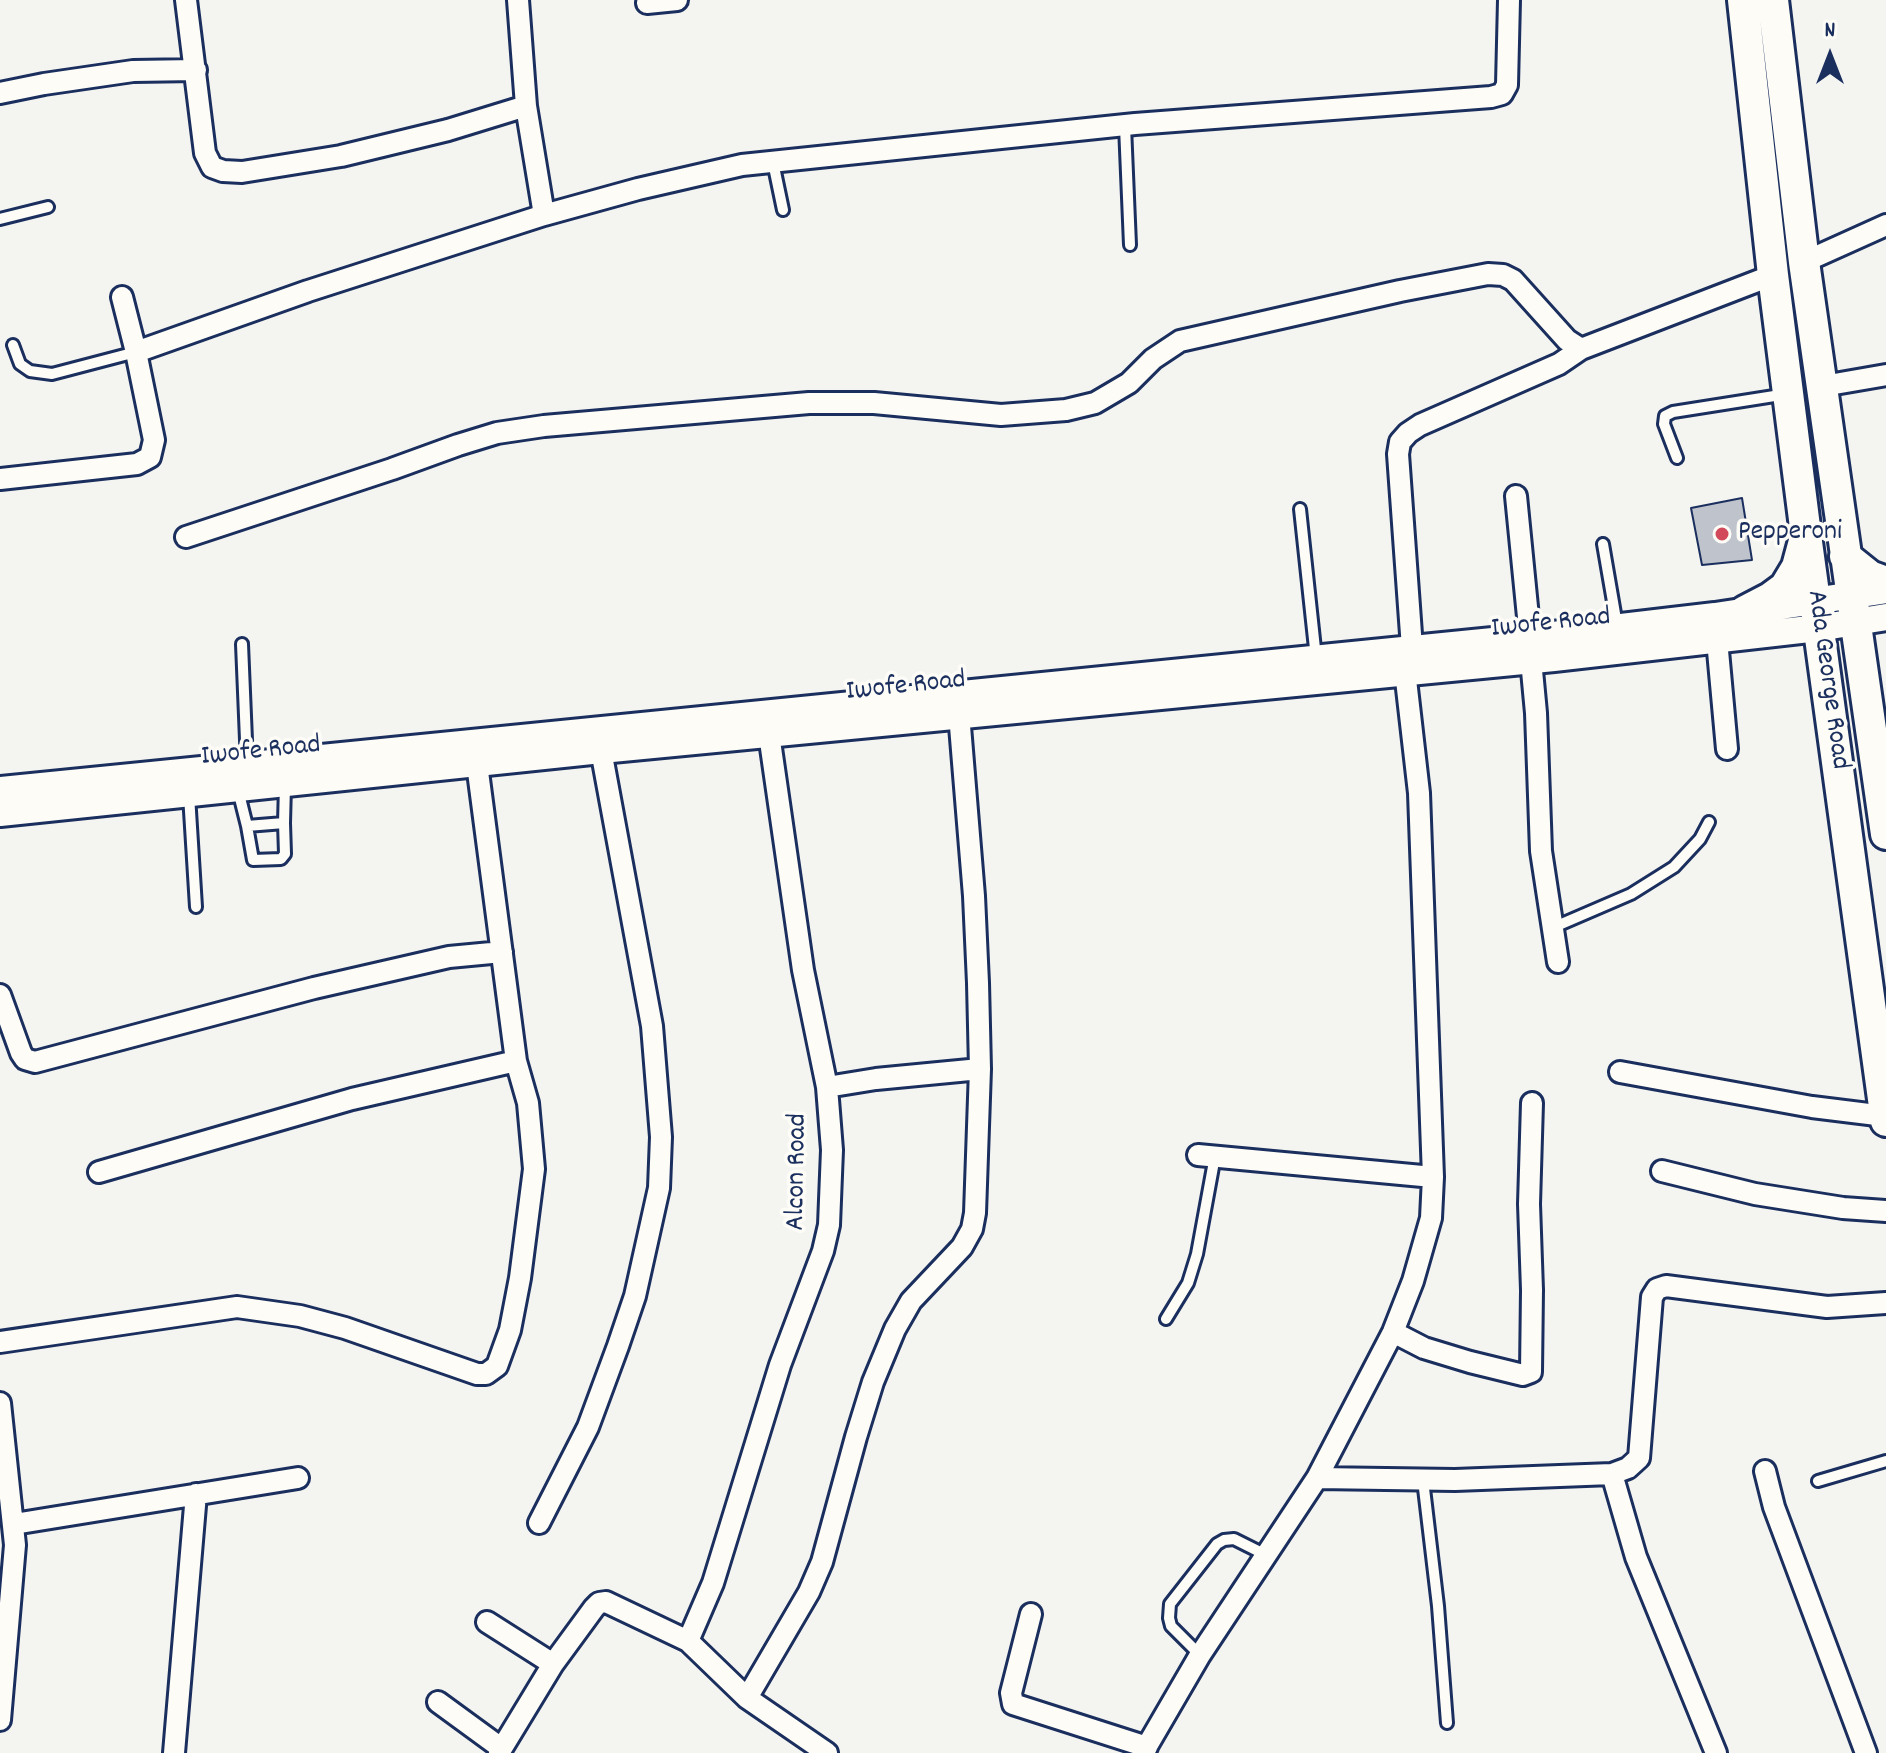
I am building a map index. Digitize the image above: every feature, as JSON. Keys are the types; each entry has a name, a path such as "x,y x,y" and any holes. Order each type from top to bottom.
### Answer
{"main road":[{"name":"Ada George Road","path":"1743,0 1773,275 1816,614 1886,1118"},
{"name":"Ada George Road","path":"1773,0 1804,262 1886,834"},
{"path":"1745,611 1785,587 1797,567 1806,535"},
{"path":"1845,556 1870,576 1886,582"}],"street":[{"path":"186,0 205,153 212,167 223,171 242,172 341,156 448,130 526,106"},
{"path":"518,0 526,106 544,215"},
{"path":"647,3 677,0"},
{"path":"136,352 308,291 544,215 742,165 1125,126 1491,97 1502,94 1507,85 1509,0"},
{"path":"0,93 133,71 196,70"},
{"path":"1804,262 1886,225"},
{"path":"186,537 458,445 497,433 544,426 809,403 874,403 1001,415 1066,410 1095,403 1129,383 1153,359 1180,341 1488,274 1503,275 1513,280 1567,340 1581,349"},
{"path":"1031,1614 1011,1693 1013,1704 1145,1750 1200,1655 1317,1478 1393,1332 1413,1281 1431,1218 1433,1177 1419,793 1408,660 1398,454 1400,442 1420,425 1559,364 1581,349 1773,275"},
{"path":"0,479 137,464 150,457 154,440 122,297"},
{"path":"1823,386 1886,375"},
{"path":"1516,496 1536,713 1541,851 1558,962"},
{"path":"1852,609 1886,590"},
{"path":"1816,614 1852,609 1886,617"},
{"name":"Iwofe Road","path":"1530,648 1618,627 1745,611 1816,614"},
{"name":"Iwofe Road","path":"0,813 189,793 242,777 285,783 959,714 1408,660 1530,648 1717,640 1816,614"},
{"path":"1717,640 1727,749"},
{"name":"Iwofe Road","path":"0,790 242,777 1316,658 1408,660"},
{"path":"747,1698 809,1592 822,1562 860,1423 895,1329 911,1301 962,1247 972,1229 980,1069 974,896 959,714"},
{"name":"Alcon Road","path":"688,1641 713,1583 780,1365 823,1251 829,1225 832,1150 827,1087 803,970 769,734"},
{"path":"539,1523 588,1427 618,1346 635,1296 659,1188 661,1137 652,1026 601,750"},
{"path":"0,1342 237,1307 300,1316 345,1328 477,1374 486,1374 497,1366 510,1330 528,1227 534,1169 528,1103 516,1061 477,764"},
{"path":"0,995 21,1053 25,1059 35,1062 314,988 449,957 502,952"},
{"path":"99,1172 352,1099 516,1061"},
{"path":"827,1087 980,1069"},
{"path":"1620,1072 1886,1118"},
{"path":"1393,1332 1424,1348 1470,1362 1523,1375 1531,1372 1529,1204 1532,1103"},
{"path":"1207,1155 1433,1177"},
{"path":"1662,1171 1755,1194 1843,1208 1886,1211"},
{"path":"1317,1478 1423,1480 1612,1474 1628,1468 1639,1458 1652,1297 1657,1289 1666,1286 1827,1307 1886,1303"},
{"path":"0,1403 10,1538 0,1720"},
{"path":"1765,1471 1774,1507 1866,1753"},
{"path":"1612,1474 1636,1557 1716,1753"},
{"path":"10,1538 196,1494 298,1478"},
{"path":"174,1753 196,1494"},
{"path":"438,1702 500,1750 553,1664 599,1603 606,1602 688,1641 747,1698 827,1753"},
{"path":"487,1622 553,1664"}],"lane":[{"path":"1125,126 1130,245"},
{"path":"773,162 783,210"},
{"path":"0,219 48,207"},
{"path":"13,345 20,364 30,371 52,374 136,352"},
{"path":"1677,458 1664,424 1665,416 1673,412 1789,393"},
{"path":"1300,509 1316,658"},
{"path":"1603,544 1618,627"},
{"path":"242,644 242,777 253,860 281,859 285,854 285,783"},
{"path":"189,793 196,907"},
{"path":"1552,928 1631,894 1674,867 1700,839 1709,822"},
{"path":"247,826 284,823"},
{"path":"1166,1319 1188,1283 1197,1254 1207,1155"},
{"path":"1818,1481 1886,1461"},
{"path":"1423,1480 1438,1606 1447,1723"},
{"path":"1200,1655 1171,1626 1170,1604 1217,1544 1224,1540 1234,1539 1266,1555"}],"building":[{"name":"Pepperoni","path":"1742,498 1752,560 1702,565 1691,508"}],"place":[{"name":"Pepperoni","path":"1722,534"}]}
